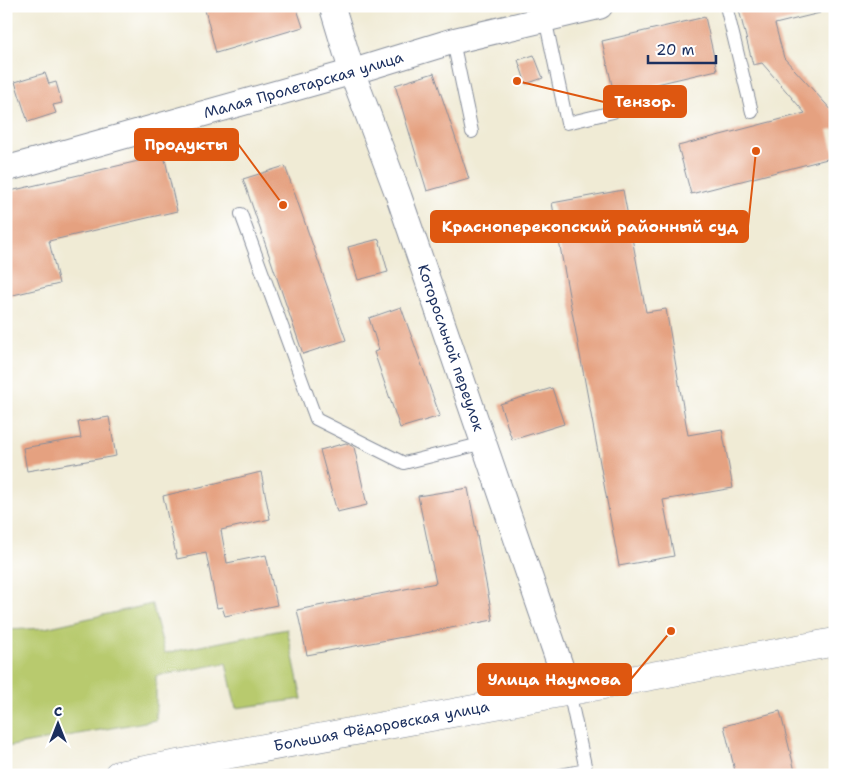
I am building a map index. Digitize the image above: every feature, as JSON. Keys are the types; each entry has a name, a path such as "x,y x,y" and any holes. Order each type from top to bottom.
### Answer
{"main road":[{"name":"Большая Фёдоровская улица","path":"118,775 835,642"},
{"name":"Большая Фёдоровская улица","path":"791,650 835,652"}],"street":[{"name":"Которосльной переулок","path":"332,6 352,72 400,197 569,691"},
{"name":"Малая Пролетарская улица","path":"6,169 453,42 600,6"}],"lane":[{"path":"726,6 752,112"},
{"path":"545,18 568,123 613,112"},
{"path":"453,42 472,132"},
{"path":"241,214 316,419 404,463 484,443"},
{"path":"560,775 586,770 569,691"}],"green space":[{"path":"152,604 165,653 287,629 302,699 236,708 226,663 156,676 156,720 6,747 6,630 45,628"}],"building":[{"path":"204,6 296,6 303,27 216,53"},
{"path":"738,6 819,6 820,13 775,24 784,58 835,114 835,129 828,130 835,157 691,194 678,146 805,113 762,63 753,65"},
{"path":"705,17 717,70 614,94 602,41"},
{"path":"534,55 543,78 526,84 518,60"},
{"path":"45,73 49,84 56,82 62,103 53,105 56,113 28,122 15,82"},
{"path":"434,73 469,179 427,191 395,85"},
{"path":"164,155 177,211 49,241 59,284 9,296 6,285 6,192"},
{"path":"285,166 346,340 303,354 243,179"},
{"path":"623,190 646,312 666,309 688,435 722,429 733,488 663,500 674,556 619,566 552,203"},
{"path":"379,239 388,272 358,280 348,247"},
{"path":"401,307 440,416 400,428 374,352 379,350 369,318"},
{"path":"552,388 564,424 512,440 500,404"},
{"path":"109,417 116,456 27,471 23,448 81,438 78,422"},
{"path":"346,443 354,447 367,505 337,512 320,450"},
{"path":"261,472 270,519 221,530 227,563 266,555 277,605 225,616 222,607 217,608 206,553 177,559 163,496"},
{"path":"468,488 493,620 307,655 297,610 436,583 418,496"},
{"path":"780,711 796,775 736,775 724,726"}],"place":[{"name":"Тензор.","path":"517,81"},
{"name":"Красноперекопский районный суд","path":"756,151"},
{"name":"Продукты","path":"283,205"},
{"name":"Улица Наумова","path":"671,631"}]}
